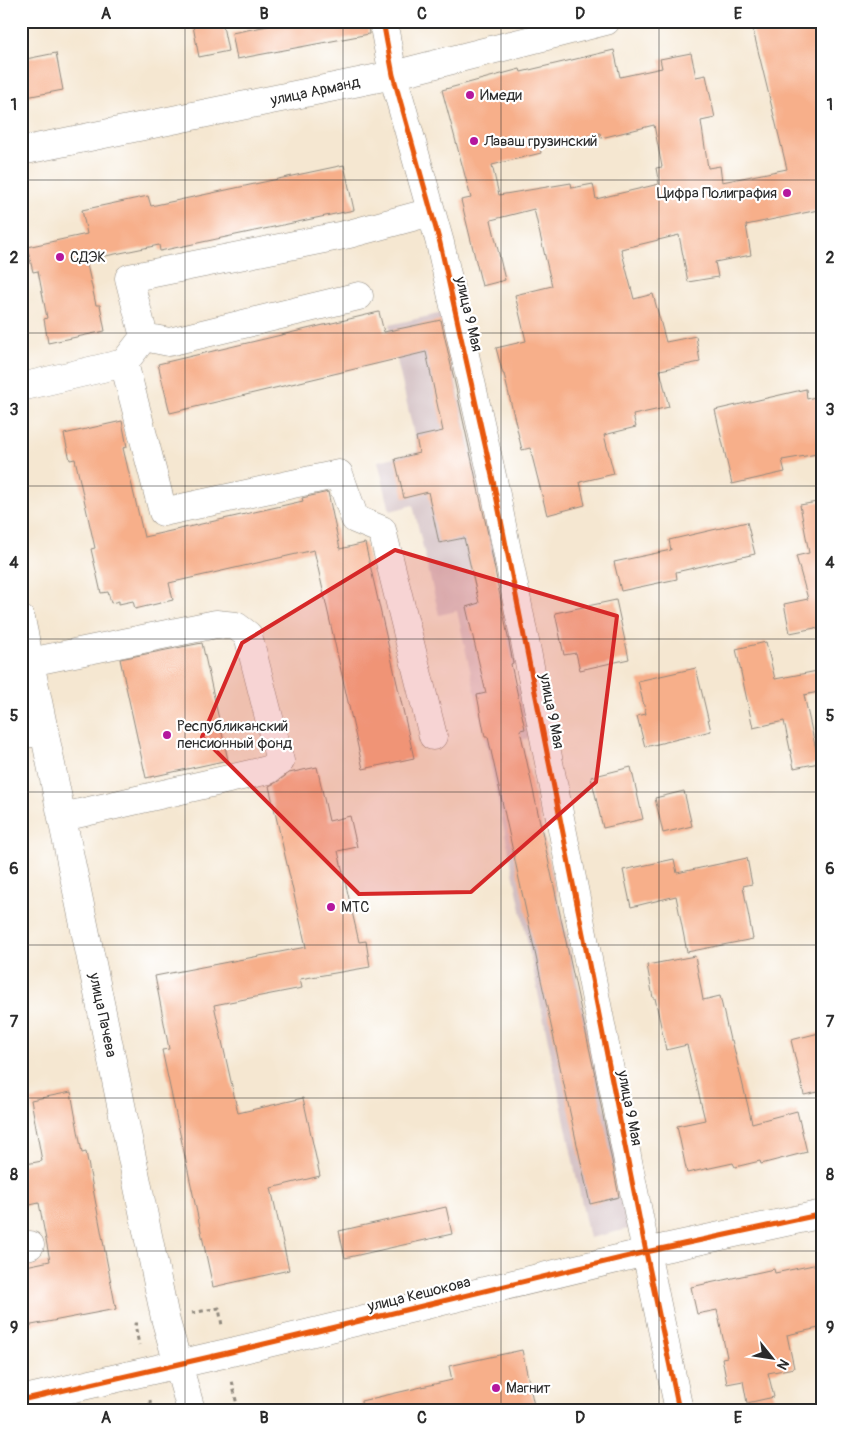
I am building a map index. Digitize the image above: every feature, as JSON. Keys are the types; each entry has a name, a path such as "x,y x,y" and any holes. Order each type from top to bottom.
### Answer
{"street":[{"name":"улица 9 Мая","path":"383,21 393,75 440,243 494,486 679,1410"},
{"name":"улица Арманд","path":"21,152 393,75 606,21"},
{"path":"144,337 130,278 349,234 431,212"},
{"path":"144,337 169,342 359,296"},
{"path":"21,387 124,363 144,337"},
{"path":"124,363 163,512 339,474 355,519 382,530 433,736"},
{"name":"улица Пачева","path":"21,619 30,662 33,733 63,817 165,1318 191,1410"},
{"path":"30,662 216,624 236,626 248,635 280,761 268,770 63,817"},
{"name":"улица Кешокова","path":"21,1400 646,1252 823,1214"}],"path":[{"path":"189,1314 219,1308 224,1334"},
{"path":"214,1410 237,1406 232,1377"},
{"path":"150,1400 151,1410"}],"highlighted area":[{"path":"395,550 617,616 596,782 471,892 359,894 202,737 242,643"}],"shaded area":[{"path":"447,312 455,354 450,355 497,563 487,566 495,597 503,595 518,665 504,668 508,688 520,685 532,737 522,740 633,1228 589,1238 457,611 439,615 413,505 390,511 378,461 418,452 389,325"}],"building":[{"path":"192,21 222,21 228,51 199,57"},
{"path":"293,21 368,21 369,34 237,59 232,33"},
{"path":"789,21 823,21 823,209 746,225 751,255 715,262 718,277 688,282 679,235 621,249 634,299 653,294 666,342 696,336 700,362 660,370 669,407 633,415 636,427 604,435 614,474 580,482 585,505 547,515 530,448 522,450 496,348 526,341 515,295 552,286 534,209 491,220 505,280 482,286 461,200 471,198 442,90 520,69 521,72 614,50 620,77 662,68 660,59 691,53 696,77 706,75 715,118 701,121 708,168 720,166 722,182 787,169 753,30","holes":["654,125 662,167 656,168 659,184 596,199 593,184 572,188 571,183 499,195 492,165 541,153 540,148 600,133 601,138"]},
{"path":"56,53 63,90 21,98 21,60"},
{"path":"344,165 354,210 160,251 159,245 86,260 96,305 100,305 105,331 48,343 44,319 47,318 38,271 33,272 27,247 87,234 82,210 148,196 151,206"},
{"path":"379,312 384,332 441,320 488,534 513,663 511,664 525,729 520,730 595,1075 619,1197 590,1204 488,737 485,737 477,695 486,693 466,607 479,603 464,538 439,543 428,492 404,498 395,459 419,453 416,437 443,431 426,352 170,413 158,364"},
{"path":"806,389 807,399 823,395 823,453 782,460 785,472 732,484 715,410"},
{"path":"122,421 127,447 123,448 144,537 303,501 302,498 328,492 340,549 365,543 414,758 363,769 314,550 169,583 173,600 135,609 133,601 119,604 119,601 111,603 108,592 101,593 91,549 95,548 75,459 70,460 64,434"},
{"path":"823,501 823,628 790,633 784,604 808,599 796,556 809,553 800,505"},
{"path":"747,522 755,554 676,572 677,579 621,591 614,562 671,550 669,540"},
{"path":"616,600 629,659 580,670 576,653 564,655 555,613"},
{"path":"766,642 775,679 823,670 823,691 804,695 819,763 794,768 784,721 753,728 736,649"},
{"path":"202,643 228,760 146,778 120,659"},
{"path":"696,668 711,731 645,747 637,716 646,714 638,681"},
{"path":"317,767 329,821 350,816 357,847 338,851 359,942 366,941 370,967 300,979 302,988 214,1005 238,1113 303,1098 320,1176 271,1188 289,1270 213,1287 162,1050 169,1049 155,976 306,947 269,786 289,773"},
{"path":"631,767 643,819 603,828 591,777"},
{"path":"684,791 692,826 663,833 655,798"},
{"path":"747,858 752,884 743,886 753,939 687,952 676,896 631,907 623,870 674,859 677,873"},
{"path":"695,956 703,1000 720,996 752,1123 797,1111 807,1152 761,1164 760,1161 735,1167 733,1163 687,1173 677,1126 705,1120 687,1045 666,1050 647,965"},
{"path":"823,1032 823,1091 804,1095 791,1040"},
{"path":"71,1092 82,1153 86,1152 116,1309 21,1327 21,1267 50,1261 39,1203 21,1207 21,1165 42,1161 31,1100"},
{"path":"446,1207 452,1234 345,1258 339,1231"},
{"path":"823,1263 823,1327 787,1335 794,1368 768,1373 774,1397 747,1403 743,1381 727,1384 722,1358 727,1357 717,1310 697,1314 691,1287 774,1269 775,1273"},
{"path":"522,1350 535,1410 362,1410 361,1401 452,1380 449,1366"}],"cycle path":[{"path":"383,21 393,75 440,243 494,485 679,1410"},
{"path":"21,1400 227,1353 646,1252 823,1214"}],"place":[{"name":"Имеди","path":"470,95"},
{"name":"Лаваш грузинский","path":"474,141"},
{"name":"Цифра Полиграфия","path":"787,193"},
{"name":"СДЭК","path":"60,257"},
{"name":"Республиканский пенсионный фонд","path":"167,735"},
{"name":"МТС","path":"331,907"},
{"name":"Магнит","path":"496,1388"}]}
